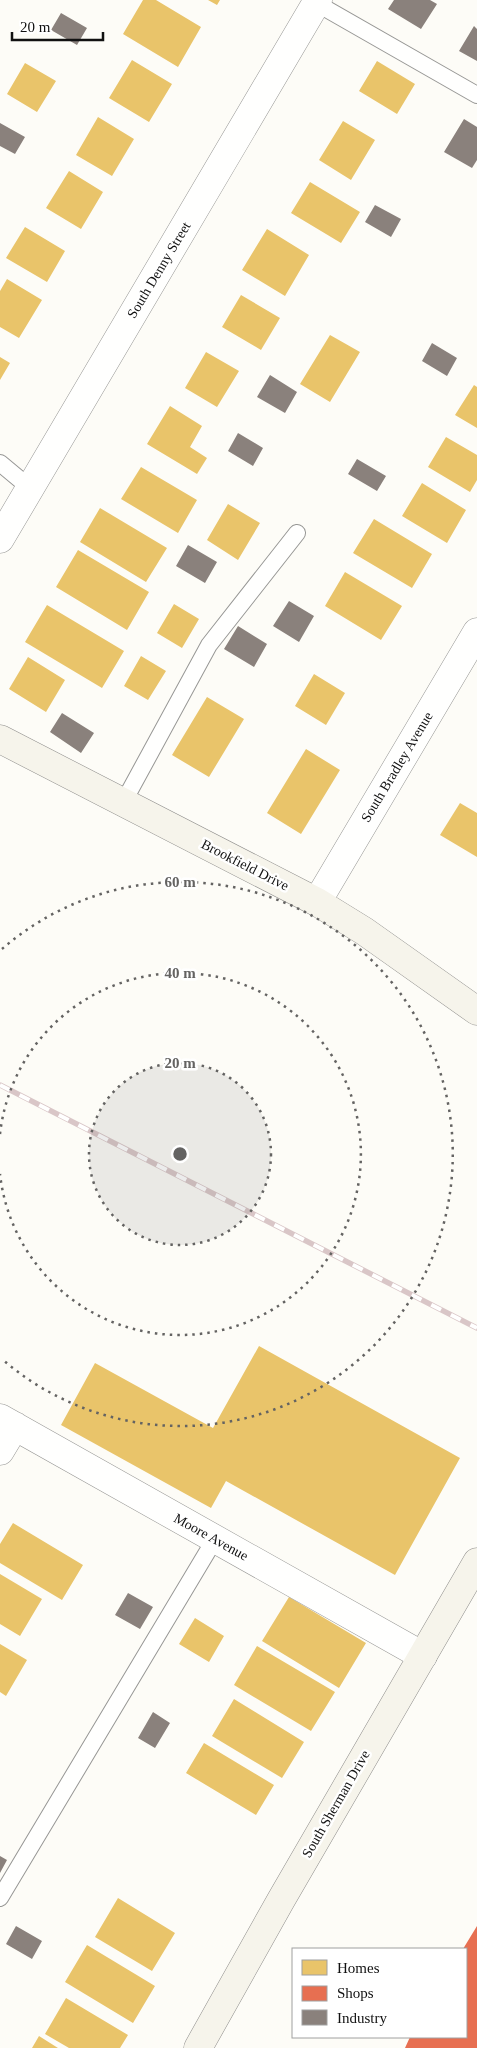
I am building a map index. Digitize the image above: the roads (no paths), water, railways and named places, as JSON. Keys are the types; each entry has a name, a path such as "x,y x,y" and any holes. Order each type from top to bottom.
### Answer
{"main road":[{"name":"Brookfield Drive","path":"0,739 316,902 364,931 477,1011"},
{"name":"South Sherman Drive","path":"198,2048 281,1900 477,1562"}],"street":[{"name":"South Denny Street","path":"0,540 317,2"},
{"name":"South Bradley Avenue","path":"316,902 477,632"},
{"path":"0,1451 7,1422"},
{"name":"Moore Avenue","path":"7,1422 422,1656"}],"lane":[{"path":"317,2 477,95"},
{"path":"0,463 30,488"},
{"path":"123,803 209,645 297,533"},
{"path":"0,1898 215,1539"}],"railway":[{"path":"0,1085 477,1328"}]}
